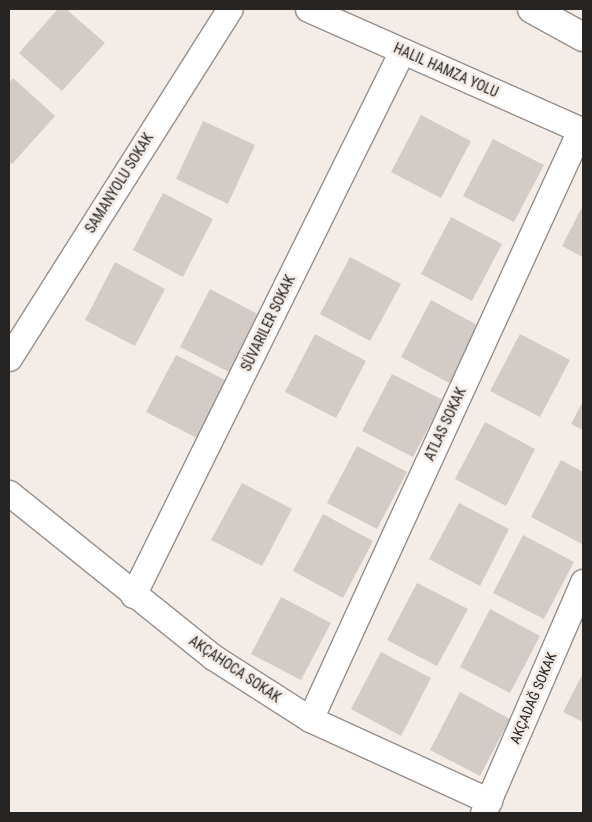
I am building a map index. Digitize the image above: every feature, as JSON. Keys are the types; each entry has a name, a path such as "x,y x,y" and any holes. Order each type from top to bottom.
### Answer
{"main road":[{"path":"532,9 583,37"}],"street":[{"name":"SAMANYOLU SOKAK","path":"9,358 230,9"},
{"name":"HALIL HAMZA YOLU","path":"308,9 582,131"},
{"name":"SÜVARILER SOKAK","path":"133,595 402,51"},
{"name":"ATLAS SOKAK","path":"310,719 582,131"},
{"name":"AKÇAHOCA SOKAK","path":"9,493 133,595 213,657 310,719 486,807"},
{"name":"AKÇADAĞ SOKAK","path":"486,807 583,582"}],"building":[{"path":"58,9 66,9 105,43 62,91 19,53"},
{"path":"13,78 55,116 12,164 9,161 9,83"},
{"path":"421,115 471,141 441,198 391,172"},
{"path":"203,121 255,145 228,204 176,179"},
{"path":"493,139 544,165 514,222 463,196"},
{"path":"163,193 213,219 183,277 133,250"},
{"path":"583,205 583,257 562,246"},
{"path":"451,217 502,244 472,301 421,274"},
{"path":"350,257 401,284 370,341 320,314"},
{"path":"115,262 165,289 135,346 85,320"},
{"path":"210,289 261,316 231,373 180,347"},
{"path":"431,300 481,327 451,384 401,357"},
{"path":"315,334 366,361 336,418 285,392"},
{"path":"520,334 570,360 540,417 490,391"},
{"path":"176,355 227,381 197,438 146,412"},
{"path":"392,374 443,400 413,457 362,431"},
{"path":"583,401 583,430 571,424"},
{"path":"485,422 535,449 506,506 455,479"},
{"path":"357,446 407,472 377,529 327,503"},
{"path":"561,460 583,472 582,544 531,517"},
{"path":"242,483 292,509 262,566 211,540"},
{"path":"459,503 509,529 480,586 429,559"},
{"path":"323,514 373,541 343,598 293,571"},
{"path":"523,535 574,562 544,619 493,593"},
{"path":"417,583 468,609 437,666 387,640"},
{"path":"281,597 331,623 301,680 251,654"},
{"path":"490,609 540,636 510,693 460,667"},
{"path":"381,652 431,678 401,736 351,709"},
{"path":"583,673 583,722 563,712"},
{"path":"460,692 510,719 480,776 430,750"}]}
